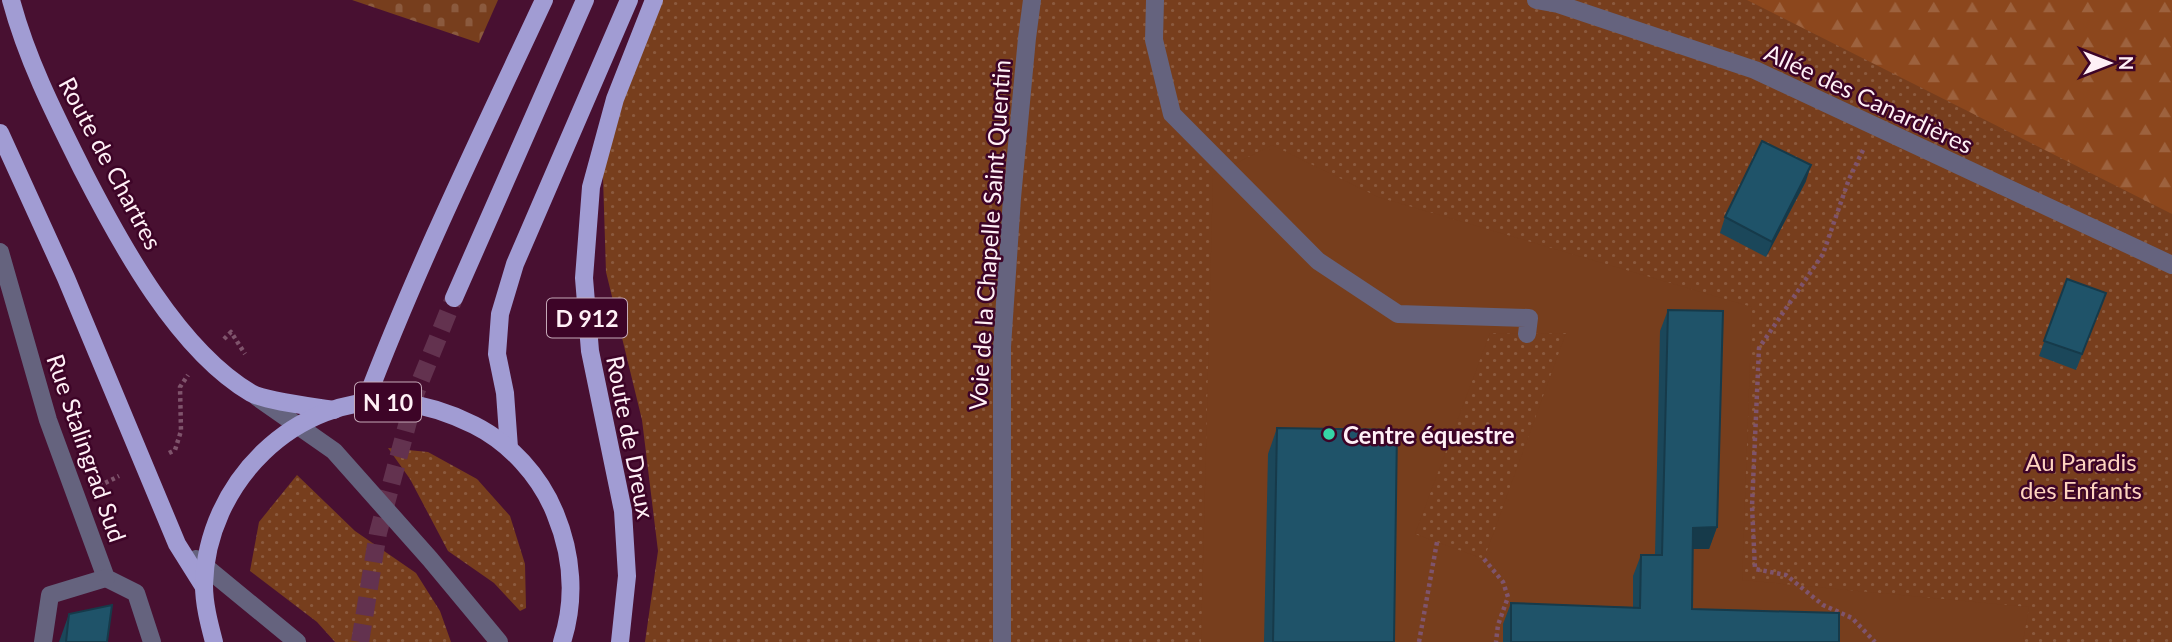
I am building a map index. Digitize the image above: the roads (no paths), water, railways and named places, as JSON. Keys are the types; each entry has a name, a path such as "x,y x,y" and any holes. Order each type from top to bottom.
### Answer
{"main road":[{"name":"Route de Chartres","path":"10,0 21,38 56,118 114,230 180,328 222,372 254,395 334,410"},
{"path":"366,403 385,351 544,0"},
{"path":"454,298 585,0"},
{"path":"509,448 505,393 497,354 500,314 515,264 629,0"},
{"name":"Route de Dreux","path":"620,642 628,576 623,511 590,351 584,278 591,187 615,99 654,0"},
{"name":"N 10","path":"0,133 66,278 177,544 204,587"},
{"name":"N 10","path":"214,642 207,618 205,567 217,519 236,482 263,451 298,426 334,410 366,403 396,402 446,412 484,429 509,448 530,470 548,496 561,526 569,559 571,593 562,642"}],"street":[{"name":"Voie de la Chapelle Saint Quentin","path":"1002,642 1002,347 1012,198 1032,0"},
{"path":"1155,0 1154,40 1172,114 1318,261 1398,314 1529,318 1527,334"},
{"name":"Allée des Canardières","path":"1536,0 1558,4 1755,71 2172,265"},
{"name":"Rue Stalingrad Sud","path":"0,252 48,419 106,578 136,593 152,642"},
{"path":"254,395 334,451 499,642"},
{"path":"177,544 297,642"},
{"path":"43,642 50,596 106,578"}],"tunnel":[{"path":"360,642 378,533 416,392 454,298"}],"place":[{"name":"Centre équestre","path":"1329,434"}],"park label":[{"name":"Au Paradis des Enfants","path":"2081,475"}]}
